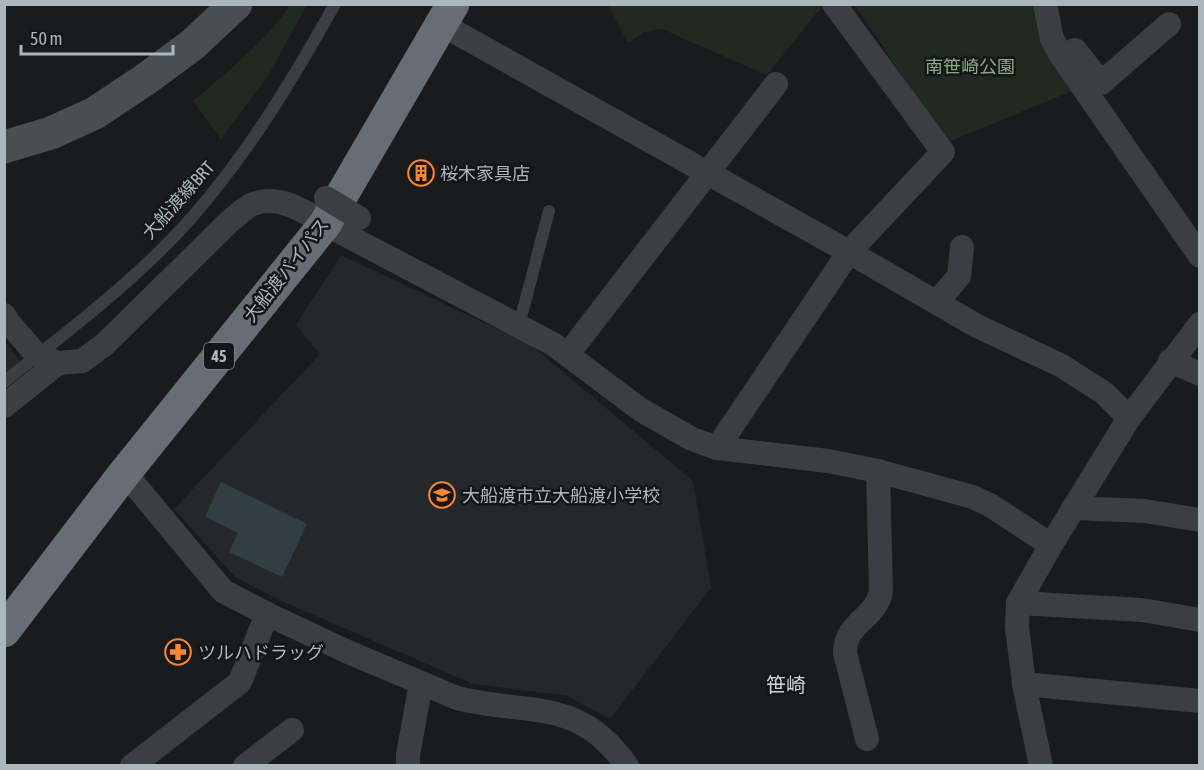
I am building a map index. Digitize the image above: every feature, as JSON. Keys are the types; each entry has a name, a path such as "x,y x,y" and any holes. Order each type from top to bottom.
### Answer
{"highway":[{"name":"大船渡バイパス","path":"4,631 325,211 447,14"}],"main road":[{"path":"4,147 51,133 95,113 146,80 192,45 236,4"}],"street":[{"path":"717,448 849,252 943,152 834,4"},
{"path":"1045,4 1052,39 1062,57 1189,228 1200,256"},
{"path":"447,14 706,172 937,302 977,327 1062,366 1104,393 1129,417"},
{"path":"1062,57 1075,50 1101,83 1169,24"},
{"path":"568,354 776,84"},
{"path":"4,315 8,322 48,359 82,361 105,344 230,221 252,204 270,201 359,218"},
{"path":"325,211 568,354 641,410 692,439 717,448 828,461 878,471 973,497 990,505 1051,545"},
{"path":"937,302 959,276 962,247"},
{"path":"1041,765 1024,684 1017,627 1018,603 1129,417 1200,324"},
{"path":"4,406 48,359"},
{"path":"1170,361 1200,374"},
{"path":"867,739 845,653 845,643 855,626 879,602 878,471"},
{"path":"126,473 223,591 348,652 457,698 560,713 579,720 599,733 627,765"},
{"path":"1073,508 1145,511 1200,520"},
{"path":"1018,603 1142,610 1200,620"},
{"path":"132,765 240,682 267,614"},
{"path":"408,765 420,683"},
{"path":"1024,684 1200,701"},
{"path":"244,765 292,730"}],"lane":[{"name":"大船渡線BRT","path":"4,382 48,359 192,217 261,127 299,68 335,4"},
{"path":"519,326 549,211"}],"shaded area":[{"name":"大船渡市立大船渡小学校","path":"341,255 531,345 693,481 711,588 610,719 568,696 473,684 279,600 235,577 174,509 320,354 296,325"},
{"path":"4,340 21,362 4,375"},
{"path":"221,482 307,524 282,577 229,552 238,533 205,517"}],"green space":[{"path":"290,5 307,5 268,76 221,139 193,101 258,44"},
{"path":"608,5 823,5 767,75 662,29 644,32 628,43"},
{"name":"南笹崎公園","path":"853,5 1036,5 1072,91 946,143 862,15"}],"place":[{"name":"桜木家具店","path":"421,173"},
{"name":"大船渡市立大船渡小学校","path":"442,495"},
{"name":"ツルハドラッグ","path":"178,652"}],"district":[{"name":"笹崎","path":"786,684"}]}
